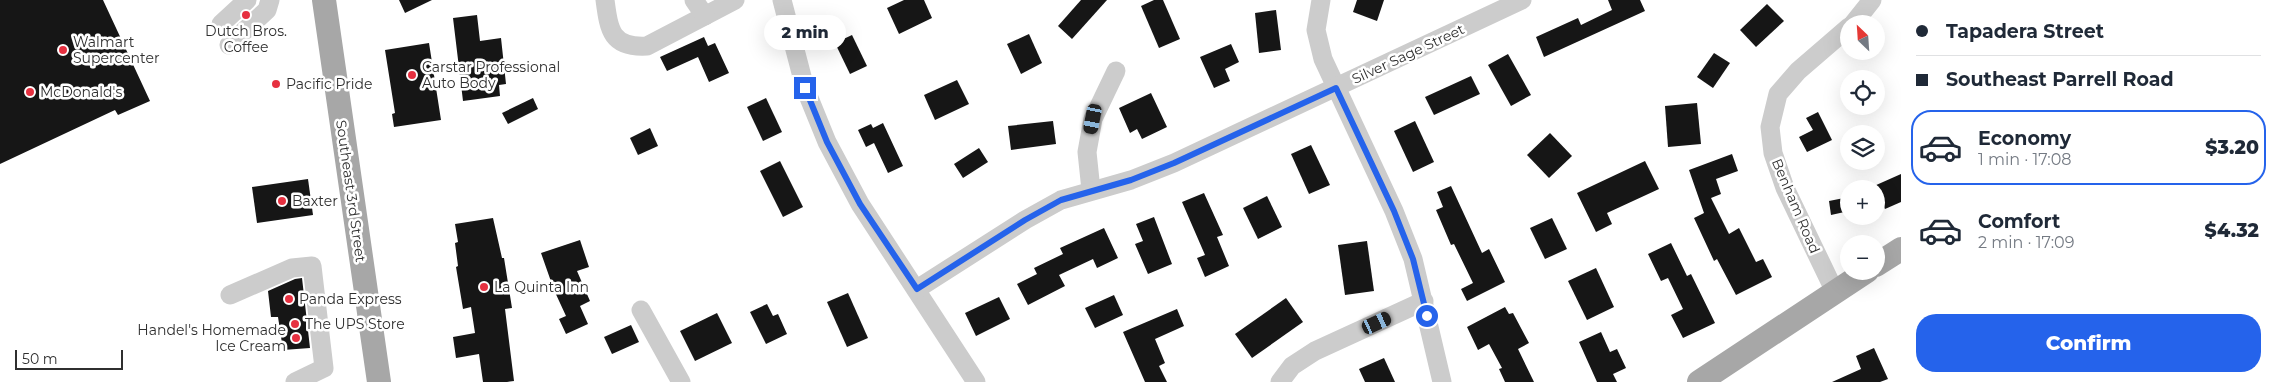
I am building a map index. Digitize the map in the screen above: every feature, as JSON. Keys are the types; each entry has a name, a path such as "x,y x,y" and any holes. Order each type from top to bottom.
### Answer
{"main road":[{"name":"Southeast 3rd Street","path":"324,0 379,382"},
{"path":"1885,259 1901,249"},
{"path":"1699,382 1853,280"}],"street":[{"path":"221,24 247,0"},
{"path":"229,45 267,10 270,0"},
{"path":"605,0 609,26 618,40 631,47 647,46 735,0"},
{"path":"694,0 705,16"},
{"path":"782,0 805,88 827,142 860,204 976,382"},
{"path":"1321,0 1316,30 1323,59 1394,211 1413,259 1442,382"},
{"name":"Silver Sage Street","path":"917,289 1025,220 1061,200 1131,180 1174,163 1522,0"},
{"path":"1860,15 1872,0"},
{"name":"Benham Road","path":"1835,292 1785,188 1773,153 1770,127 1778,94 1798,71 1840,35"},
{"path":"1091,190 1087,152 1093,119 1116,71"},
{"path":"230,295 292,268 312,266 324,368 295,382"},
{"path":"1280,382 1292,366 1315,351 1424,301"},
{"path":"641,310 681,382"}],"building":[{"name":"Walmart Supercenter","path":"0,0 103,0 150,101 118,115 115,110 0,164"},
{"path":"399,0 432,0 405,13"},
{"path":"904,0 924,0 932,18 899,34 887,8"},
{"path":"1081,0 1107,0 1072,39 1058,26"},
{"path":"1154,0 1163,0 1180,39 1159,48 1141,6"},
{"path":"1357,0 1384,0 1377,21 1353,12"},
{"path":"1608,0 1640,0 1645,11 1544,57 1536,37 1578,18 1581,25 1612,10"},
{"path":"1767,4 1784,21 1756,47 1740,30"},
{"path":"1276,10 1281,50 1259,53 1255,13"},
{"path":"477,15 480,41 501,38 506,84 499,85 500,96 463,101 453,18"},
{"path":"1029,34 1042,63 1021,74 1007,44"},
{"path":"852,35 867,66 850,74 835,43"},
{"path":"704,37 708,46 715,43 729,73 709,82 698,57 667,71 660,57"},
{"name":"Carstar Professional Auto Body","path":"429,43 441,120 394,127 392,114 395,113 385,50"},
{"path":"1231,44 1239,62 1225,69 1230,81 1214,88 1200,57"},
{"path":"1714,53 1730,63 1713,88 1697,77"},
{"path":"1508,54 1531,95 1511,106 1488,65"},
{"path":"1471,76 1480,94 1434,115 1425,97"},
{"path":"957,80 969,104 935,120 924,95"},
{"path":"1151,93 1167,127 1142,139 1137,129 1130,133 1119,108"},
{"path":"533,98 538,109 508,124 502,113"},
{"path":"766,98 782,132 763,141 747,107"},
{"path":"1697,103 1701,144 1668,147 1665,106"},
{"path":"1818,112 1832,140 1807,152 1799,137 1813,130 1806,118"},
{"path":"1053,121 1056,144 1011,150 1008,126"},
{"path":"1415,121 1434,162 1413,172 1394,131"},
{"path":"883,123 903,166 888,173 874,143 866,147 858,130 871,124 873,128"},
{"path":"650,128 658,146 638,155 630,138"},
{"path":"1550,133 1572,156 1549,178 1527,155"},
{"path":"1311,145 1330,185 1309,194 1291,154"},
{"path":"979,148 988,162 963,178 954,164"},
{"path":"1732,154 1738,171 1716,179 1721,194 1711,198 1729,234 1739,228 1756,262 1763,259 1772,277 1736,295 1717,259 1714,261 1694,218 1704,213 1689,170"},
{"path":"780,161 803,207 783,217 760,171"},
{"path":"1645,161 1659,189 1607,213 1612,224 1596,232 1577,193"},
{"path":"1901,174 1901,202 1885,209 1885,181"},
{"name":"Baxter","path":"308,179 313,215 257,223 252,187"},
{"path":"1451,186 1482,253 1489,249 1505,282 1467,301 1461,289 1473,283 1454,244 1451,245 1436,210 1443,207 1437,192"},
{"path":"1204,193 1223,235 1217,237 1229,266 1205,277 1197,258 1205,255 1182,202"},
{"path":"1267,196 1282,227 1258,239 1243,208"},
{"path":"1840,199 1840,213 1831,215 1829,201"},
{"path":"1154,217 1172,264 1148,274 1135,244 1143,241 1136,224"},
{"name":"La Quinta Inn","path":"493,218 502,258 504,258 512,308 505,309 514,381 507,382 483,382 479,354 456,358 453,337 475,333 471,307 463,309 456,267 458,266 455,243 458,242 455,224"},
{"path":"1552,218 1567,249 1545,259 1530,228"},
{"path":"1104,228 1118,258 1097,268 1093,259 1059,275 1065,286 1028,305 1017,284 1037,274 1034,268 1063,254 1060,248"},
{"path":"580,240 589,267 577,271 590,301 580,306 588,324 566,334 559,319 566,316 554,290 541,253"},
{"path":"1367,241 1374,291 1345,295 1338,245"},
{"path":"1671,243 1687,276 1691,274 1715,323 1683,338 1671,315 1683,309 1668,278 1661,281 1648,254"},
{"path":"1596,268 1614,307 1587,320 1568,281"},
{"path":"302,278 310,348 283,350 278,317 271,317 268,291 295,279"},
{"path":"848,293 868,338 847,347 827,302"},
{"path":"1114,295 1123,315 1095,328 1085,308"},
{"path":"999,297 1010,319 976,336 965,313"},
{"path":"1286,298 1303,322 1252,358 1235,334"},
{"path":"767,304 773,316 778,314 787,334 766,344 750,312"},
{"path":"1505,307 1509,314 1513,313 1529,343 1518,349 1534,382 1505,382 1499,369 1502,368 1489,344 1478,350 1467,327"},
{"path":"1177,309 1184,326 1155,339 1165,363 1159,366 1167,382 1145,382 1123,332"},
{"path":"717,313 732,343 695,361 680,331"},
{"path":"631,325 639,342 612,354 604,337"},
{"path":"1601,332 1610,352 1617,349 1626,368 1613,374 1617,382 1597,382 1579,342"},
{"path":"1874,348 1888,379 1880,382 1832,382 1861,369 1856,356"},
{"path":"1384,358 1395,382 1365,382 1359,369"}],"place":[{"name":"Dutch Bros. Coffee","path":"246,15"},
{"name":"Walmart Supercenter","path":"63,50"},
{"name":"Carstar Professional Auto Body","path":"412,75"},
{"name":"Pacific Pride","path":"276,84"},
{"name":"McDonald's","path":"30,92"},
{"name":"Baxter","path":"282,201"},
{"name":"La Quinta Inn","path":"484,287"},
{"name":"Panda Express","path":"289,299"},
{"name":"The UPS Store","path":"295,324"},
{"name":"Handel's Homemade Ice Cream","path":"296,338"}],"route":[{"path":"805,88 827,142 860,204 917,289 1025,220 1061,200 1131,180 1174,163 1336,88 1394,211 1413,259 1427,316"}]}
